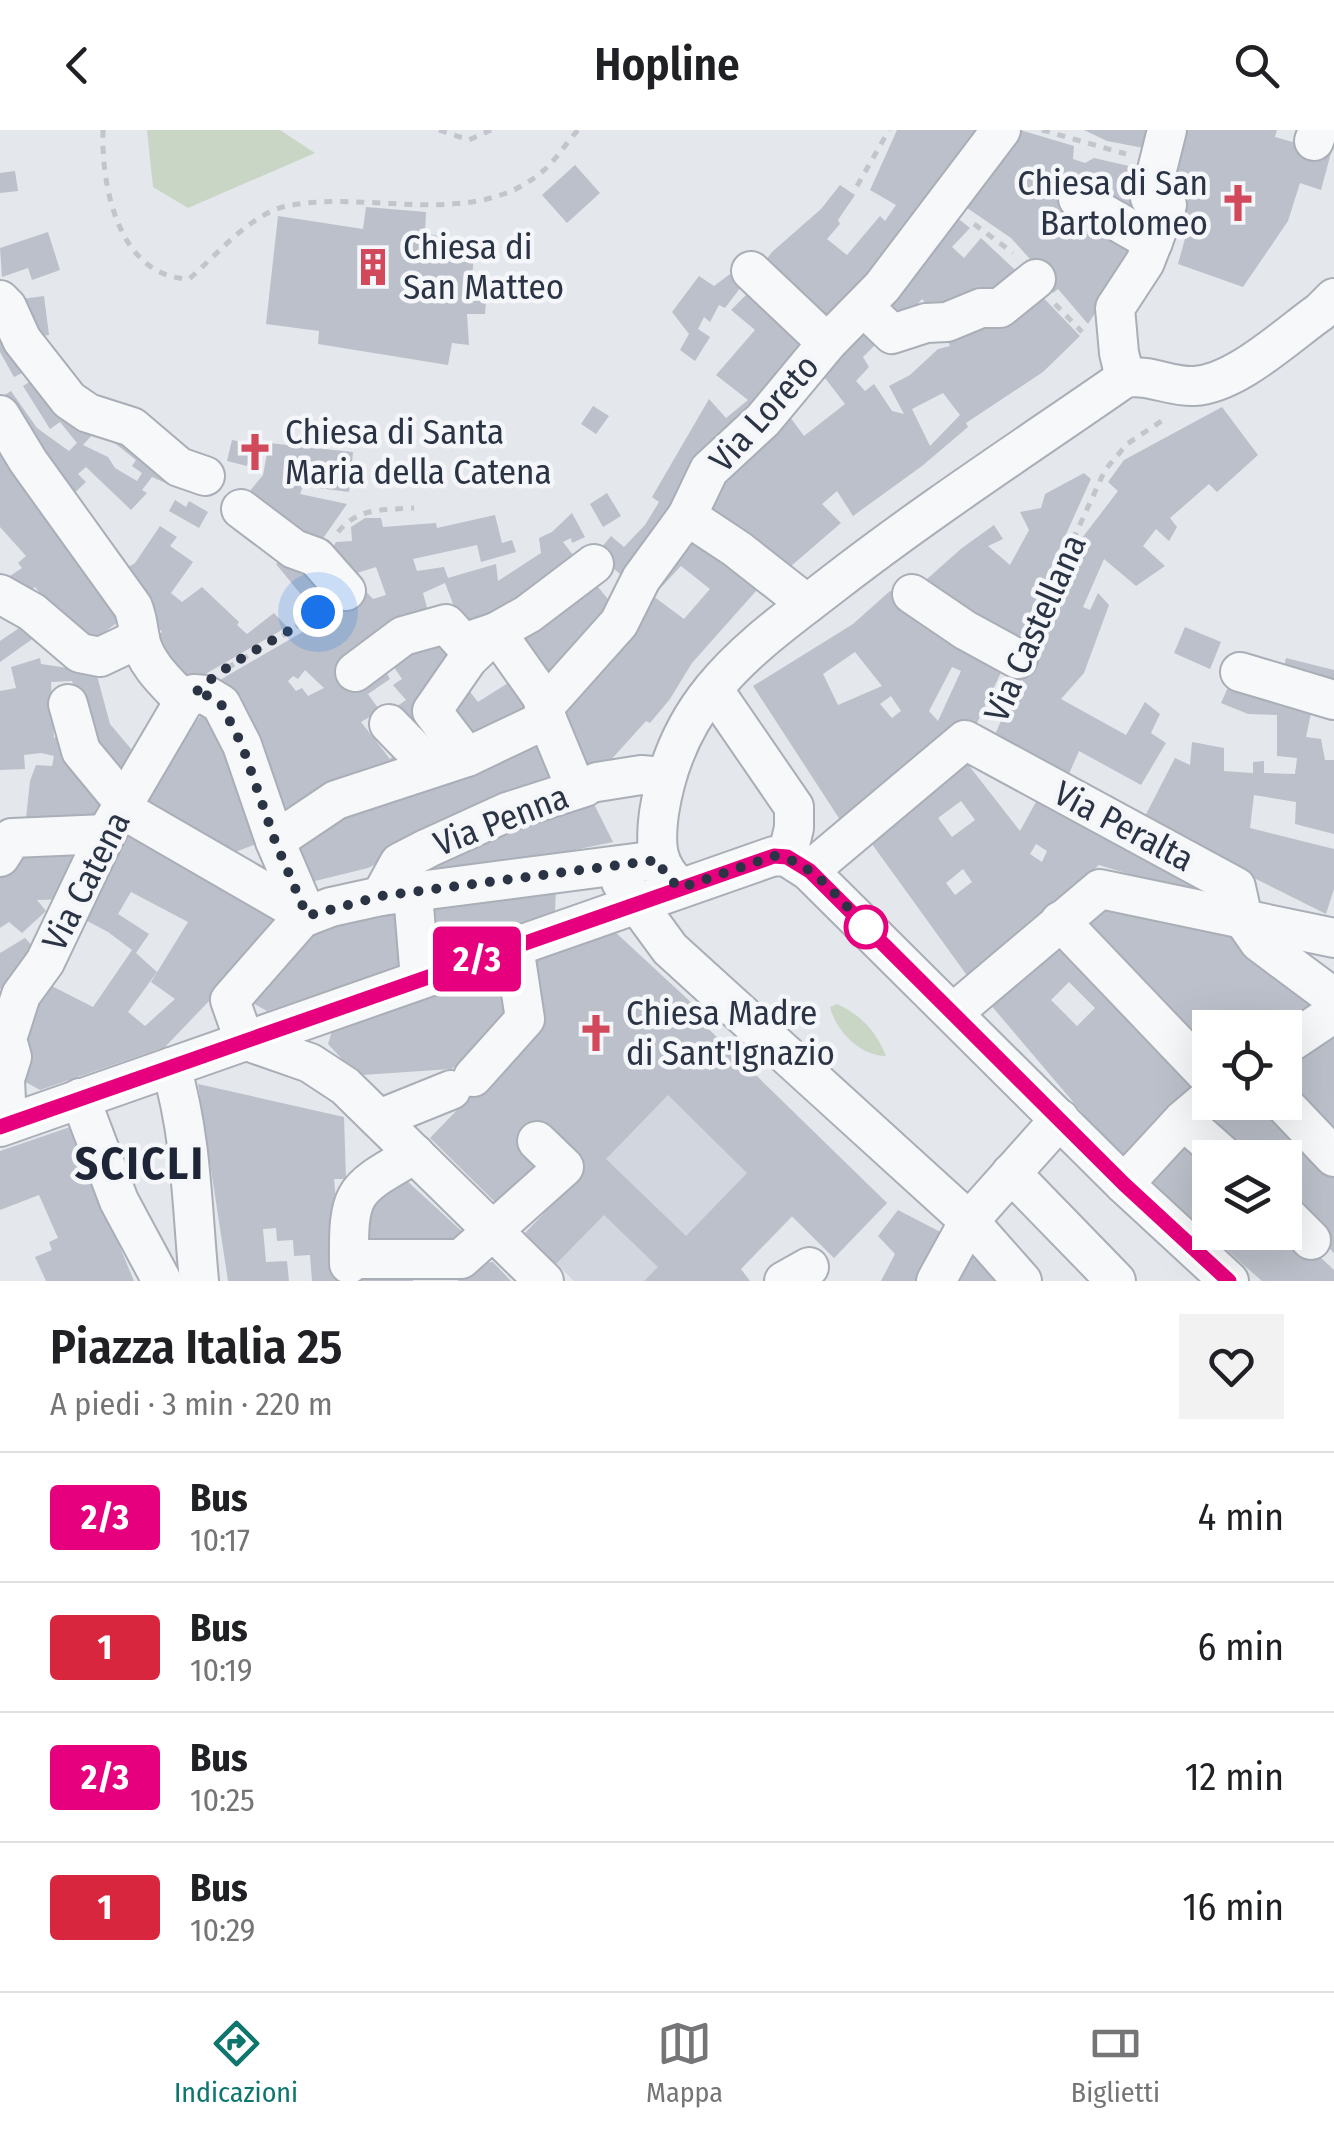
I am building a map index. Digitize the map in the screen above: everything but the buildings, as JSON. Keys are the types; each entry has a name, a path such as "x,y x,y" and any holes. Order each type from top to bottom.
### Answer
{"street":[{"name":"Via Loreto","path":"275,841 336,800 468,756 545,713 619,623 641,580 687,516 709,470 763,420 827,343 864,307 948,204 1001,130"},
{"path":"1125,378 1118,353 1115,308 1145,262 1167,205 1150,198 1162,146"},
{"path":"1078,199 1153,242"},
{"path":"751,271 827,343"},
{"path":"864,307 892,334 926,323 948,322 981,308 1000,308 1036,279"},
{"path":"669,874 656,838 665,777 693,716 736,663 866,558 1125,378 1143,375 1192,386 1224,380 1334,298"},
{"path":"0,300 22,340 69,400 88,413 132,427 179,467 204,476"},
{"path":"0,415 136,623 156,671 189,698 206,695 221,704 242,745 275,841 307,916"},
{"path":"241,508 294,549 316,557 346,592"},
{"path":"687,516 807,604"},
{"path":"355,672 404,636 446,624 463,643 496,632 528,614 594,564"},
{"path":"912,594 1018,659"},
{"path":"0,634 16,603 80,653 100,657 136,623"},
{"path":"496,632 542,697 545,713 586,786"},
{"path":"468,756 432,711 468,658 496,632"},
{"path":"1240,672 1334,700"},
{"path":"712,689 794,807 798,864"},
{"name":"Via Catena","path":"4,1126 5,1078 12,1057 6,1039 21,995 45,962 118,816 189,698"},
{"path":"68,704 81,752 118,816 214,863 307,916"},
{"path":"389,724 432,768"},
{"name":"Via Castellana","path":"798,864 856,833 965,740 981,750"},
{"name":"Via Peralta","path":"981,750 1236,887 1243,920 1259,942 1334,1010"},
{"name":"Via Penna","path":"397,901 399,864 428,848 507,812 586,786 641,775 665,777"},
{"path":"0,857 12,838 118,816"},
{"path":"244,1040 230,1000 307,916 558,871 597,868 669,874 774,856 798,864 1124,1184 1229,1281"},
{"path":"597,868 621,882 670,950 962,1215 1022,1281"},
{"path":"4,1126 585,921 634,902 669,874"},
{"path":"953,1013 1100,889 1334,938"},
{"path":"397,901 420,979"},
{"path":"1060,921 1192,1059"},
{"path":"379,1119 462,1084 525,1019 514,946"},
{"path":"1302,1034 1334,1010"},
{"path":"244,1040 310,1063 345,1086 544,1281"},
{"path":"171,1067 192,1174 199,1281"},
{"path":"80,1098 119,1200 162,1281"},
{"path":"936,1281 962,1215 1053,1112"},
{"path":"962,1215 1011,1173 1053,1112"},
{"path":"1124,1184 1192,1113"},
{"path":"1299,1120 1334,1157"},
{"path":"415,1154 366,1182 354,1201 349,1262 460,1259 564,1166 537,1141"},
{"path":"1011,1173 1116,1281"}],"path":[{"path":"103,130 102,158 110,198 128,244 147,265 170,279 189,279 255,222 284,206 345,200 459,203 513,191 543,171 578,130"},
{"path":"438,130 469,140 492,130"},
{"path":"858,186 890,130"},
{"path":"1042,130 1162,146"},
{"name":"Via Castellana","path":"981,750 1018,659 1105,470 1127,444 1184,406 1192,386"},
{"path":"316,557 349,519 365,511 414,508"},
{"path":"189,698 211,677 290,632 346,592"}],"shaded area":[{"path":"690,1011 887,1203 834,1258 792,1217 729,1281 574,1281 525,1233 582,1174 556,1150"}],"green space":[{"path":"147,130 280,130 315,153 188,208 153,187"},
{"path":"837,1004 867,1025 886,1056 867,1052 850,1040 833,1016 830,1007"}],"bus line":[{"name":"2/3","path":"0,1127 634,902 774,856 787,857 810,871 1124,1184 1229,1281"}],"place":[{"name":"Chiesa di San Bartolomeo","path":"1238,203"},
{"name":"Chiesa di San Matteo","path":"373,267"},
{"name":"Chiesa di Santa Maria della Catena","path":"255,452"},
{"name":"Chiesa Madre di Sant'Ignazio","path":"596,1033"}],"district":[{"name":"SCICLI","path":"140,1163"}],"route":[{"path":"318,612 211,677 194,694 206,695 221,704 242,745 275,841 307,916 381,896 658,860 666,876 680,888 774,856 787,857 810,871 866,927"}]}
